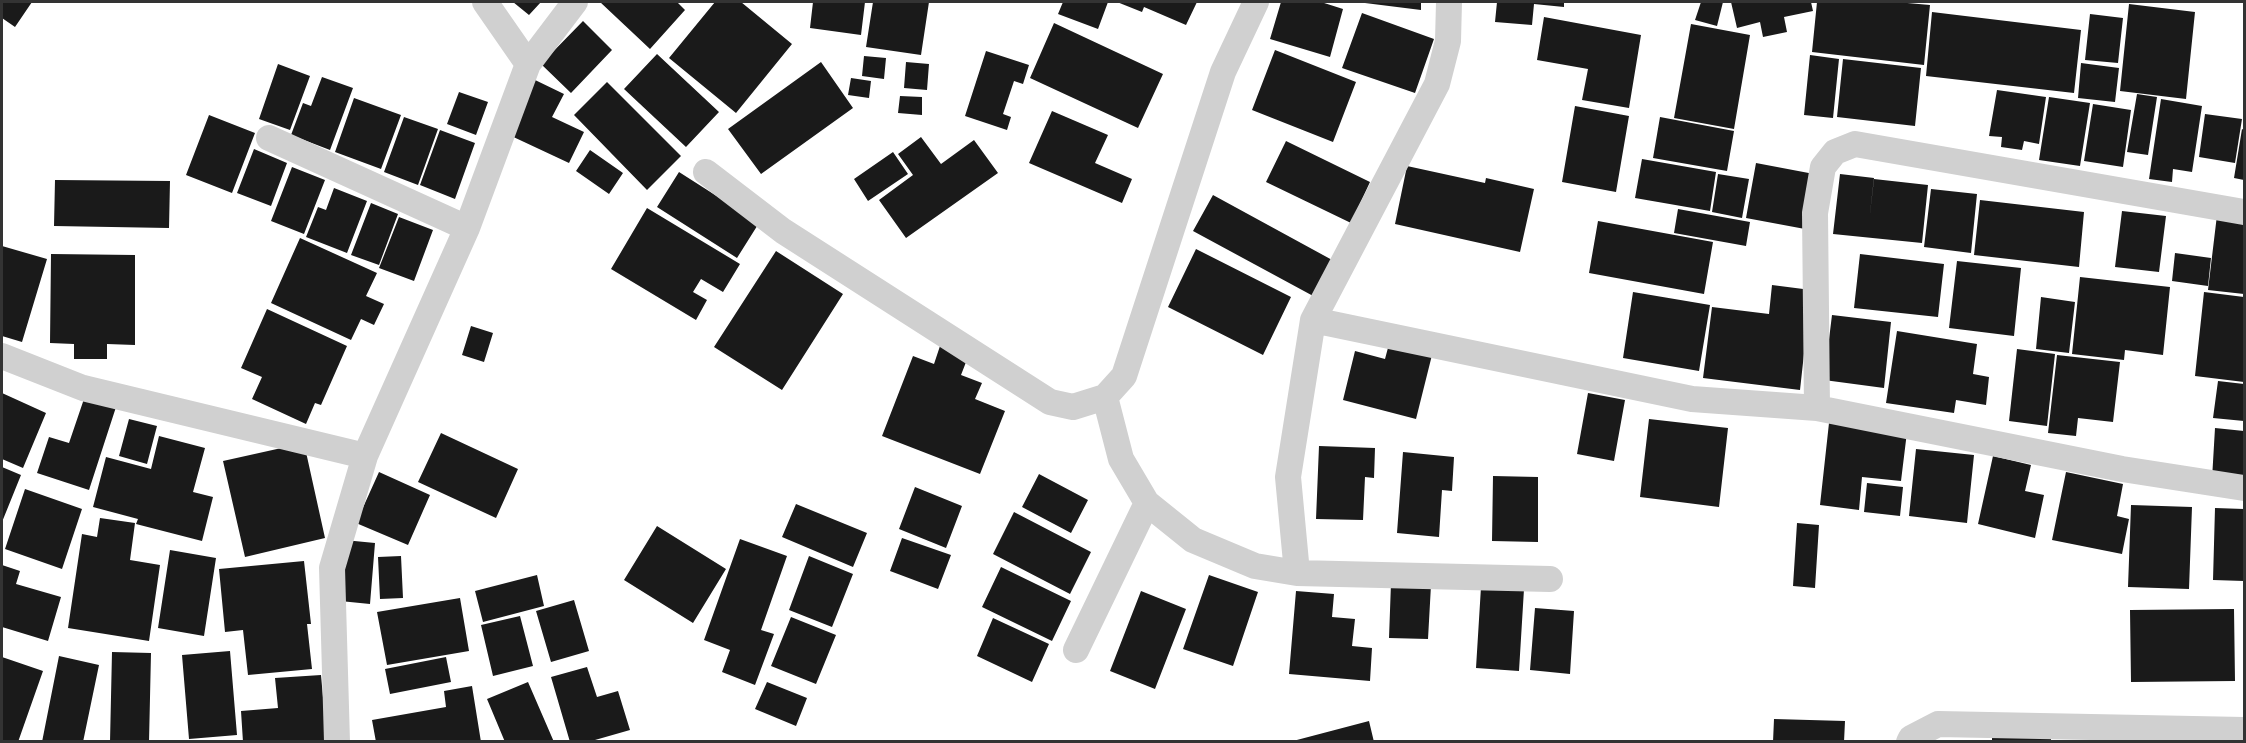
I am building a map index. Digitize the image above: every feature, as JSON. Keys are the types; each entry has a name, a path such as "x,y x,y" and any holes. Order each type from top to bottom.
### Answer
{"street":[{"path":"485,2 528,64"},
{"path":"337,741 332,568 365,456 467,228 528,64 575,2"},
{"path":"706,172 783,231 1050,402 1073,407 1105,397 1124,376 1223,72 1256,2"},
{"path":"1297,573 1288,477 1313,320 1437,84 1448,41 1449,2"},
{"path":"269,138 467,228"},
{"path":"1817,408 1815,213 1822,167 1835,152 1855,144 2244,212"},
{"path":"1313,320 1692,399 1817,408 2122,469 2244,488"},
{"path":"2,356 82,388 365,456"},
{"path":"1105,397 1121,459 1147,503 1193,540 1255,566 1297,573 1550,579"},
{"path":"1076,650 1147,503"},
{"path":"1909,741 1938,724 2244,730"}],"building":[{"path":"2,2 32,2 15,27 2,18"},
{"path":"513,2 541,2 529,15"},
{"path":"600,2 677,2 685,10 650,49"},
{"path":"715,2 741,2 792,44 736,113 669,58"},
{"path":"813,2 865,2 861,35 810,28"},
{"path":"873,2 929,2 921,55 866,47"},
{"path":"1063,2 1108,2 1098,29 1058,14"},
{"path":"1117,2 1197,2 1186,25 1144,7 1142,12"},
{"path":"1281,2 1321,2 1343,9 1330,57 1270,39"},
{"path":"1357,2 1421,2 1421,10"},
{"path":"1497,2 1564,2 1564,7 1534,4 1532,25 1495,22"},
{"path":"1701,2 1723,2 1717,26 1695,20"},
{"path":"1731,2 1811,2 1813,11 1784,17 1787,32 1763,37 1760,22 1737,28"},
{"path":"1817,2 1896,2 1930,5 1924,65 1812,52"},
{"path":"2129,4 2195,12 2186,99 2120,91"},
{"path":"1932,12 2081,30 2074,93 1926,76"},
{"path":"1362,13 1434,39 1415,93 1342,68"},
{"path":"2090,14 2123,18 2118,63 2085,60"},
{"path":"1544,17 1641,35 1629,108 1582,100 1588,69 1537,60"},
{"path":"583,21 612,50 571,93 541,64"},
{"path":"1054,23 1163,74 1138,128 1030,78"},
{"path":"1691,24 1750,35 1734,129 1674,118"},
{"path":"1275,50 1356,82 1333,142 1252,110"},
{"path":"986,51 1029,65 1023,84 1014,81 1003,114 1011,117 1007,130 965,116"},
{"path":"657,54 719,112 686,147 624,89"},
{"path":"1810,55 1839,59 1833,118 1804,115"},
{"path":"864,56 886,58 884,79 862,76"},
{"path":"1843,59 1921,68 1915,126 1837,117"},
{"path":"821,62 853,108 761,174 728,129"},
{"path":"906,62 929,64 927,90 904,88"},
{"path":"2081,63 2119,68 2115,102 2078,98"},
{"path":"278,64 310,76 290,130 259,119"},
{"path":"322,77 353,88 330,150 291,135 303,103 311,106"},
{"path":"851,78 871,81 869,98 848,95"},
{"path":"533,79 564,94 552,117 584,132 569,163 507,134"},
{"path":"607,82 681,156 647,190 574,115"},
{"path":"1997,90 2046,97 2039,144 2024,141 2022,150 2001,147 2002,137 1989,136"},
{"path":"459,92 488,102 476,135 447,124"},
{"path":"2137,94 2157,97 2148,155 2127,152"},
{"path":"900,96 922,97 922,115 898,113"},
{"path":"2049,97 2090,103 2080,166 2039,160"},
{"path":"354,98 401,115 381,169 335,152"},
{"path":"2161,99 2202,106 2192,172 2173,169 2172,182 2149,179"},
{"path":"2093,104 2131,110 2123,167 2084,161"},
{"path":"1575,106 1629,116 1616,192 1562,182"},
{"path":"1052,111 1108,135 1095,163 1132,179 1122,203 1029,163"},
{"path":"2205,114 2242,119 2235,163 2199,157"},
{"path":"209,115 255,133 232,193 186,175"},
{"path":"404,117 438,129 418,185 384,172"},
{"path":"1660,117 1734,131 1727,171 1653,158"},
{"path":"2242,129 2244,130 2244,180 2234,178"},
{"path":"440,130 475,143 455,199 420,185"},
{"path":"921,137 941,164 974,140 998,173 906,238 879,200 913,175 898,154"},
{"path":"1286,141 1370,182 1351,223 1266,182"},
{"path":"254,149 287,163 271,206 237,193"},
{"path":"590,150 623,173 609,194 576,171"},
{"path":"893,152 908,174 868,201 854,179"},
{"path":"1642,159 1716,172 1710,211 1635,198"},
{"path":"1756,163 1814,174 1805,229 1746,218"},
{"path":"1407,166 1485,183 1486,178 1534,189 1520,252 1395,224"},
{"path":"292,167 325,180 304,234 271,221"},
{"path":"679,172 759,223 737,258 657,207"},
{"path":"1718,174 1749,179 1742,218 1712,212"},
{"path":"1840,174 1874,178 1869,222 1874,179 1928,185 1922,243 1833,234"},
{"path":"55,180 170,181 169,228 54,226"},
{"path":"334,188 367,201 347,253 306,237 318,207 326,210"},
{"path":"1931,189 1977,194 1971,253 1924,247"},
{"path":"1213,195 1334,261 1315,297 1193,231"},
{"path":"1980,200 2084,212 2079,267 1974,255"},
{"path":"371,203 398,214 379,265 351,255"},
{"path":"647,208 740,264 723,292 701,279 693,292 707,300 696,320 611,269"},
{"path":"1678,209 1750,222 1746,246 1674,233"},
{"path":"2122,211 2166,216 2159,272 2115,267"},
{"path":"2217,215 2244,218 2244,294 2208,290"},
{"path":"399,217 433,230 414,281 379,268"},
{"path":"1598,221 1713,242 1704,294 1589,273"},
{"path":"300,238 377,273 366,296 384,304 374,325 361,319 351,340 271,303"},
{"path":"2,246 47,259 22,342 2,336"},
{"path":"1196,249 1291,297 1263,355 1168,307"},
{"path":"776,251 843,294 782,390 714,347"},
{"path":"2175,253 2211,258 2208,286 2172,281"},
{"path":"51,254 135,255 135,345 107,344 107,359 74,359 74,344 50,343"},
{"path":"1860,254 1944,264 1938,317 1854,308"},
{"path":"1957,261 2021,268 2014,336 1949,328"},
{"path":"2080,277 2170,287 2163,355 2125,350 2124,360 2072,354"},
{"path":"1772,285 1811,290 1800,390 1703,378 1712,307 1769,314"},
{"path":"1633,292 1710,305 1699,371 1623,358"},
{"path":"2204,292 2244,297 2244,382 2195,376"},
{"path":"2041,297 2075,302 2069,353 2036,349"},
{"path":"267,309 347,346 321,405 315,403 306,424 252,399 262,377 241,368"},
{"path":"1832,315 1891,322 1884,388 1824,380"},
{"path":"471,326 493,333 484,362 462,355"},
{"path":"1897,331 1977,344 1973,374 1989,377 1986,405 1956,400 1954,413 1886,403"},
{"path":"1389,344 1432,355 1416,419 1343,400 1355,351 1385,359"},
{"path":"940,346 968,357 961,375 982,383 975,399 1005,411 980,474 882,436 913,356 934,364"},
{"path":"2017,349 2055,354 2047,426 2009,421"},
{"path":"2057,355 2120,362 2113,422 2078,418 2076,436 2048,433"},
{"path":"2218,381 2244,384 2244,421 2213,418"},
{"path":"2,393 46,413 23,468 2,459"},
{"path":"86,393 117,404 89,490 37,473 49,437 69,443"},
{"path":"1588,393 1625,400 1614,461 1577,454"},
{"path":"129,419 157,426 147,464 119,456"},
{"path":"1649,419 1728,428 1719,507 1640,497"},
{"path":"1829,423 1907,432 1901,481 1862,477 1859,510 1820,505"},
{"path":"2215,428 2244,431 2244,481 2212,479"},
{"path":"441,433 518,469 496,518 418,482"},
{"path":"159,436 205,448 193,492 213,497 202,541 136,524 138,519 93,507 106,457 151,469"},
{"path":"304,443 325,538 245,557 223,461"},
{"path":"1319,446 1375,448 1374,478 1365,477 1363,520 1316,519"},
{"path":"1916,449 1974,455 1967,523 1909,516"},
{"path":"1403,452 1454,457 1452,491 1442,490 1439,537 1397,533"},
{"path":"1993,456 2031,465 2025,491 2044,495 2035,538 1978,524"},
{"path":"2,467 21,475 2,522"},
{"path":"379,472 430,495 408,545 356,523"},
{"path":"2066,472 2123,484 2117,516 2129,519 2122,554 2052,540"},
{"path":"1039,474 1088,500 1071,533 1022,507"},
{"path":"1493,476 1538,477 1538,542 1492,541"},
{"path":"1867,483 1903,487 1900,516 1864,512"},
{"path":"915,487 962,506 946,548 899,529"},
{"path":"25,489 82,509 62,569 5,549"},
{"path":"796,504 867,533 853,567 782,537"},
{"path":"2131,505 2192,507 2189,589 2128,587"},
{"path":"2215,508 2244,509 2244,581 2213,580"},
{"path":"1014,512 1091,552 1070,594 993,554"},
{"path":"100,518 135,523 130,560 160,565 149,641 68,628 82,534 97,537"},
{"path":"1797,523 1819,525 1815,588 1793,586"},
{"path":"657,526 726,569 693,623 624,580"},
{"path":"902,538 951,555 938,589 890,571"},
{"path":"740,539 787,556 761,630 774,634 755,685 722,672 730,650 704,640"},
{"path":"344,540 375,543 370,604 340,601"},
{"path":"170,550 216,558 204,636 158,628"},
{"path":"401,556 403,598 380,599 378,557"},
{"path":"809,556 853,574 832,627 789,610"},
{"path":"304,561 311,624 307,624 312,669 248,675 243,630 225,632 219,569"},
{"path":"2,565 20,571 16,584 61,597 48,641 2,627"},
{"path":"1001,567 1071,601 1052,641 982,607"},
{"path":"537,575 544,606 483,622 475,591"},
{"path":"1209,575 1258,592 1233,666 1183,649"},
{"path":"1391,583 1431,585 1428,639 1389,638"},
{"path":"1481,587 1524,589 1519,671 1476,668"},
{"path":"1141,591 1186,609 1155,689 1110,671"},
{"path":"1296,591 1334,594 1332,617 1355,619 1352,646 1372,648 1370,681 1289,674"},
{"path":"460,598 469,651 387,665 377,612"},
{"path":"574,600 589,651 551,662 536,611"},
{"path":"1535,608 1574,611 1570,674 1530,670"},
{"path":"2234,609 2235,681 2131,682 2130,610"},
{"path":"520,616 533,666 493,676 481,625"},
{"path":"791,617 836,635 816,684 771,666"},
{"path":"993,618 1049,644 1032,682 977,656"},
{"path":"230,651 237,735 189,739 182,655"},
{"path":"112,652 151,653 149,742 110,742"},
{"path":"59,656 99,665 83,742 42,742"},
{"path":"2,657 43,671 18,742 2,742"},
{"path":"446,657 451,682 390,694 385,669"},
{"path":"587,667 597,697 618,691 630,730 588,742 570,742 551,677"},
{"path":"321,675 327,742 243,742 241,711 278,708 275,678"},
{"path":"528,682 554,742 505,742 487,699"},
{"path":"767,682 807,698 796,726 755,709"},
{"path":"472,686 481,742 376,742 372,720 446,707 444,691"},
{"path":"1774,719 1845,721 1844,742 1773,742"},
{"path":"1369,721 1374,742 1293,742 1293,741"},
{"path":"1992,729 2040,729 2040,739 2051,739 2051,742 1992,742"}]}
